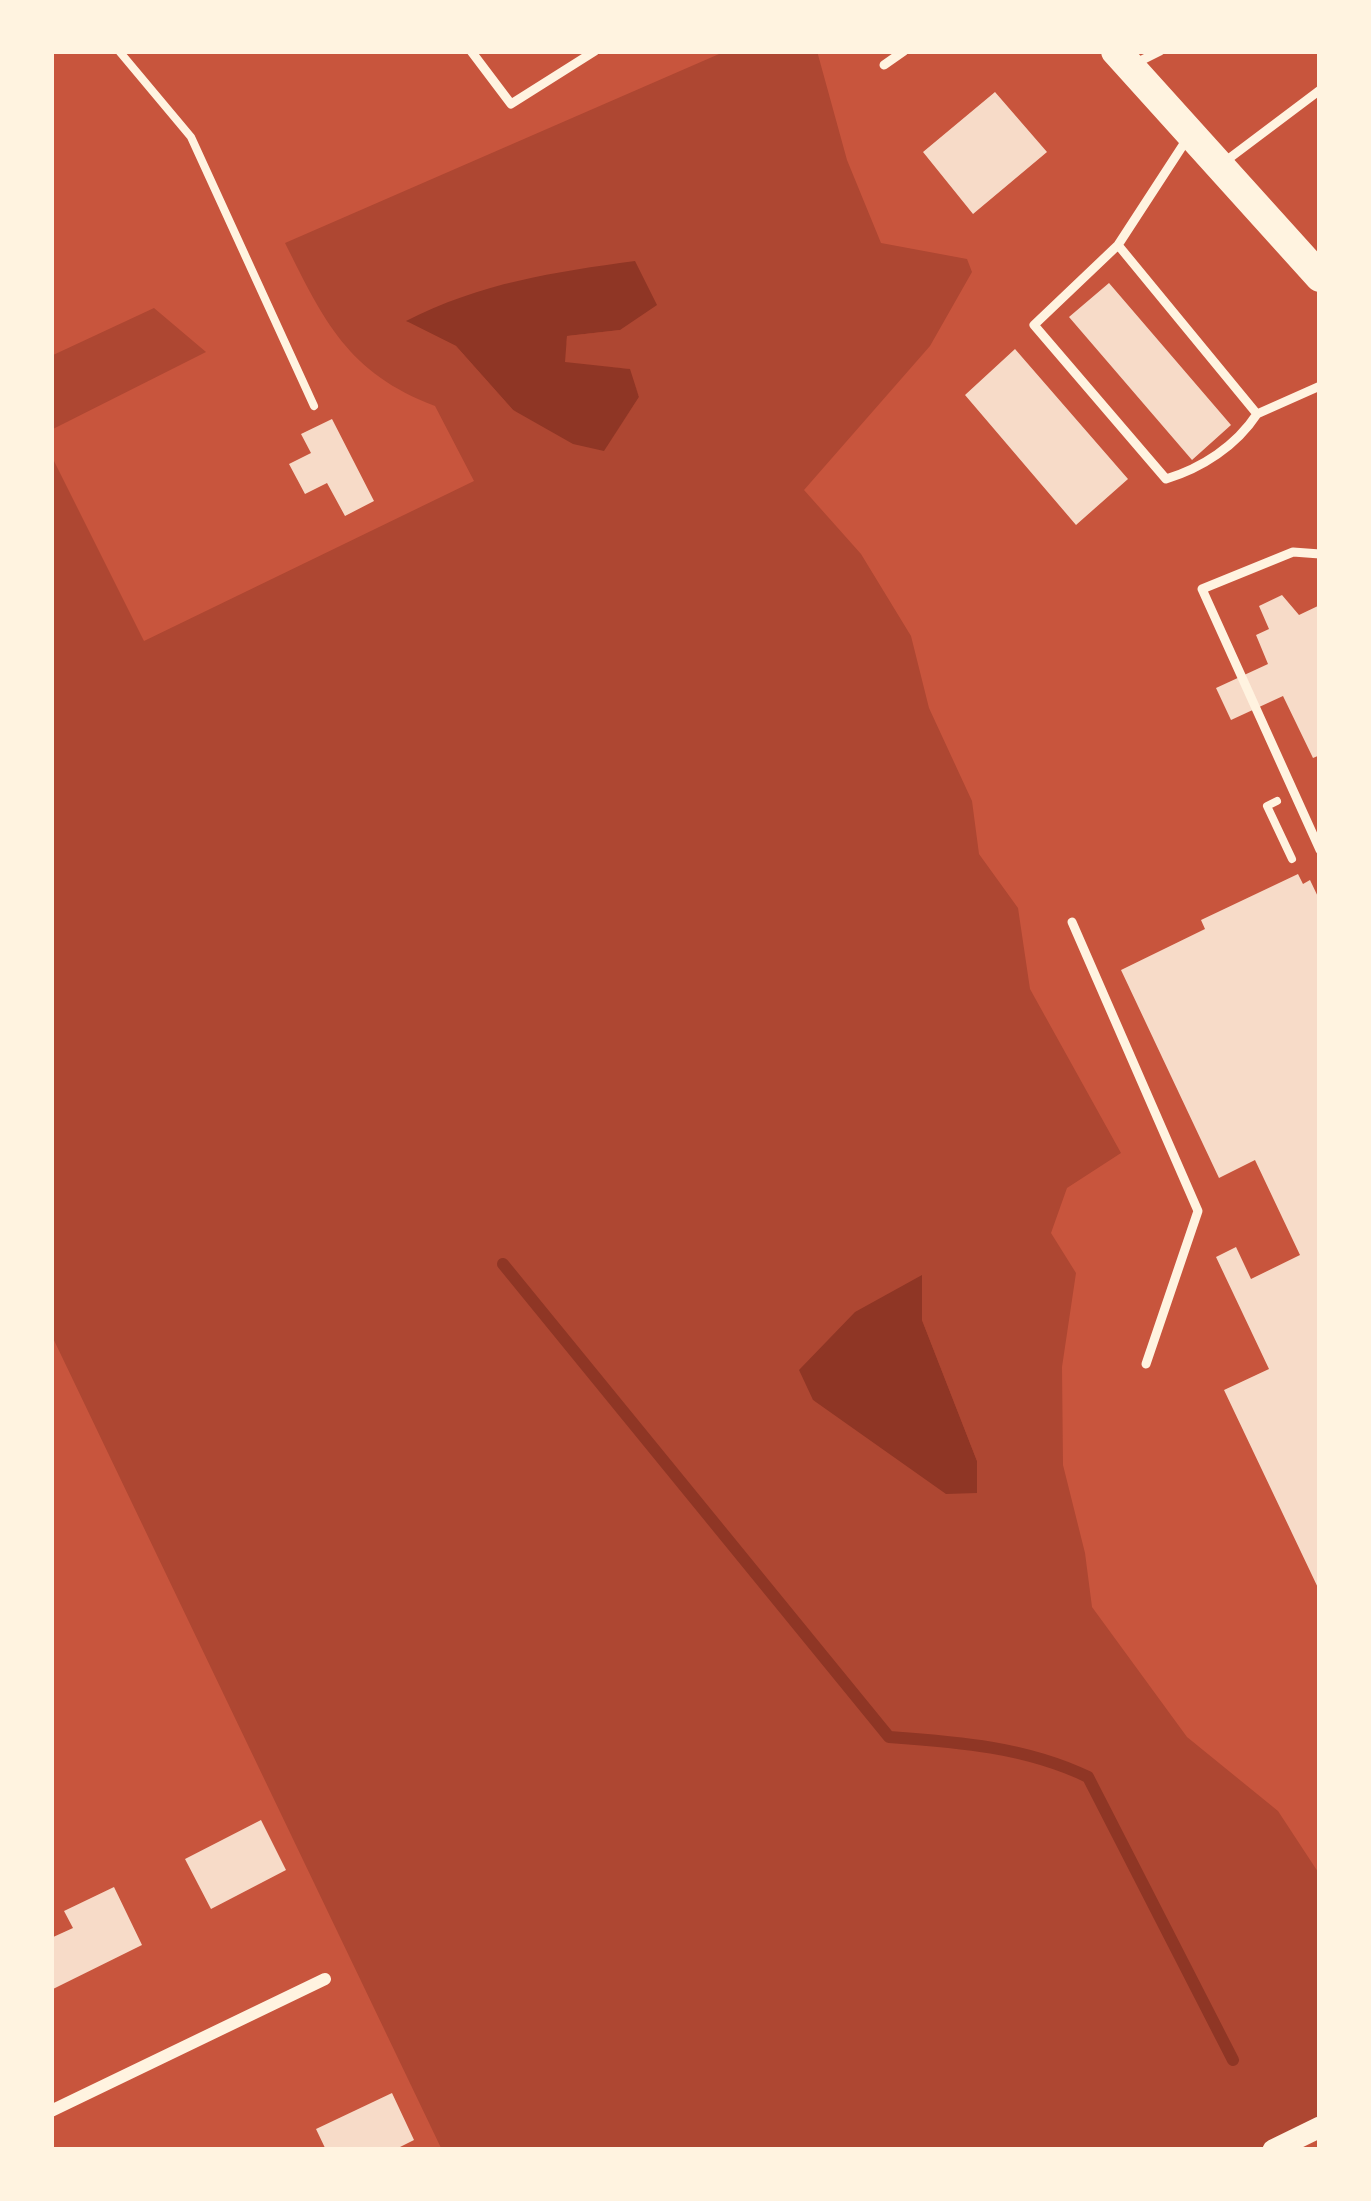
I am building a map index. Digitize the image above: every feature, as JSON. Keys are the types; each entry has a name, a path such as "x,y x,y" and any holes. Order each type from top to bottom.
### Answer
{"main road":[{"path":"1122,58 1320,277"}],"street":[{"path":"51,2111 325,1979"},
{"path":"1273,2150 1320,2127"}],"lane":[{"path":"472,51 511,104 595,51"},
{"path":"884,65 904,51"},
{"path":"1122,58 1160,51"},
{"path":"1218,166 1320,90"},
{"path":"1190,134 1118,245 1034,325 1166,479 1193,471 1245,432 1257,414 1320,386"},
{"path":"1118,245 1257,414"},
{"path":"1320,554 1293,552 1202,590 1320,850"},
{"path":"1072,922 1198,1210 1146,1364"}],"path":[{"path":"119,51 190,136 314,406"}],"shaded area":[{"path":"726,51 817,51 847,160 881,243 967,259 972,272 930,346 804,490 861,554 911,636 929,708 972,801 979,854 1018,908 1030,989 1121,1153 1067,1188 1051,1233 1076,1273 1062,1367 1063,1465 1085,1553 1092,1607 1187,1737 1278,1811 1320,1875 1320,2127 1273,2150 442,2150 51,1334 51,455 144,641 474,481 435,406 380,378 342,341 285,243","holes":["408,322 620,330 567,336 564,363 629,369 639,397 604,450 513,410 456,346","922,1320 977,1461 813,1400"]},
{"path":"635,261 657,305 620,330 567,336 565,362 630,369 639,397 604,451 573,444 513,410 456,346 406,321 490,288"},
{"path":"154,308 206,352 51,430 51,356"},
{"path":"922,1275 922,1320 977,1461 977,1493 946,1494 813,1400 799,1370 855,1312"}],"building":[{"path":"995,92 1047,152 973,214 923,152"},
{"path":"1109,283 1231,425 1192,460 1069,317"},
{"path":"1015,349 1128,479 1076,525 965,395"},
{"path":"332,419 374,501 345,516 327,483 305,494 289,464 311,453 301,434"},
{"path":"1282,595 1299,615 1320,605 1320,755 1313,758 1283,696 1231,720 1216,688 1268,664 1256,635 1269,629 1259,606"},
{"path":"1298,874 1303,884 1310,880 1320,901 1320,1592 1224,1390 1269,1369 1216,1257 1236,1247 1251,1279 1300,1255 1255,1160 1219,1178 1121,970 1205,929 1201,920"},
{"path":"261,1820 286,1870 211,1909 185,1859"},
{"path":"114,1887 142,1945 51,1990 51,1938 73,1928 64,1911"},
{"path":"392,2093 414,2140 394,2150 326,2150 316,2129"}],"waterway":[{"path":"503,1264 889,1737 1016,1752 1088,1777 1233,2060"}]}
